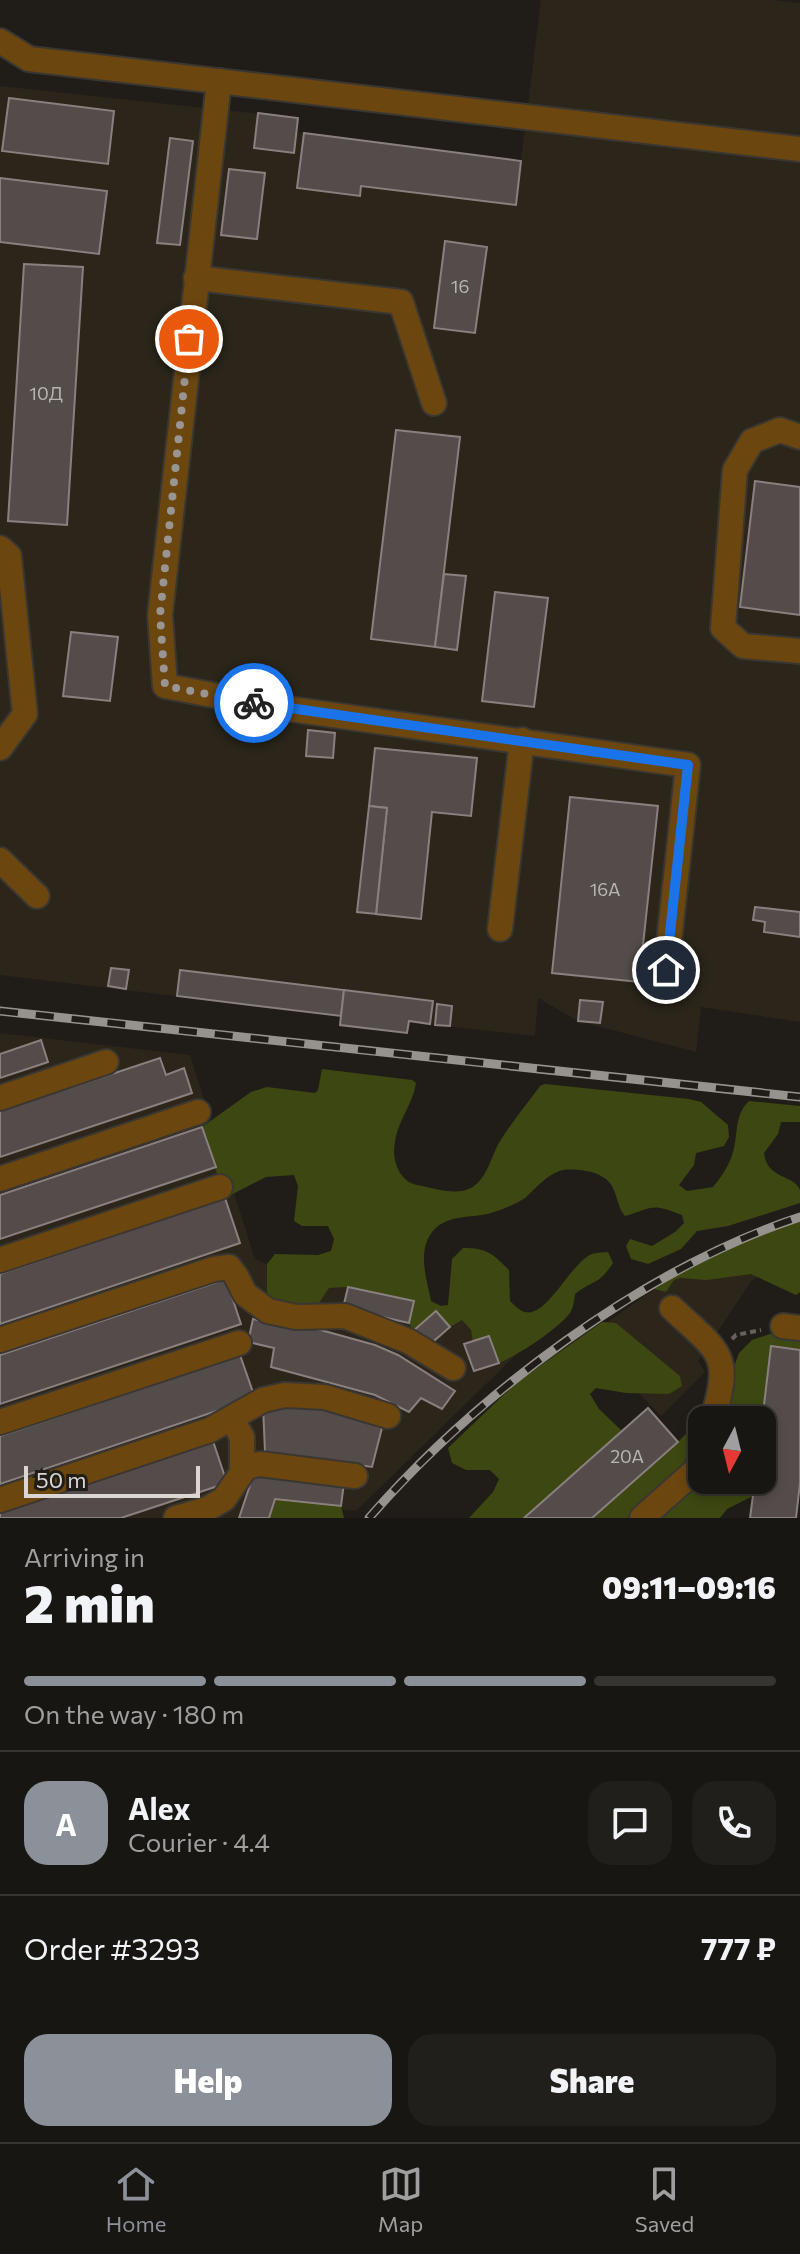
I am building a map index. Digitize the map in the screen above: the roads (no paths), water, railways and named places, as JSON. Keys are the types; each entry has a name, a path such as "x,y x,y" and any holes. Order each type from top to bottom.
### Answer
{"street":[{"path":"0,41 29,59 800,149"},
{"path":"219,81 160,615 165,686 276,707 688,765 666,970"},
{"path":"196,278 401,302 434,403"},
{"path":"800,437 780,430 752,441 735,470 723,628 743,646 800,651"},
{"path":"0,548 9,556 25,714 0,748"},
{"path":"500,929 522,740"},
{"path":"0,860 37,896"},
{"path":"0,1098 106,1062"},
{"path":"0,1179 198,1112"},
{"path":"0,1260 220,1187"},
{"path":"0,1340 214,1269 229,1267 245,1294 268,1311 296,1317 345,1316 408,1341 453,1368"},
{"path":"672,1308 717,1351 723,1369 723,1389 717,1406"},
{"path":"0,1422 239,1343"},
{"path":"0,1500 210,1430 263,1400 285,1395 325,1397 388,1416"},
{"path":"176,1518 207,1509 224,1499 242,1470 242,1437 232,1419"},
{"path":"242,1470 260,1464 355,1476"},
{"path":"642,1518 688,1477"}],"railway":[{"path":"0,1011 800,1097"},
{"path":"369,1518 460,1426 566,1340 682,1268 800,1217"}]}
